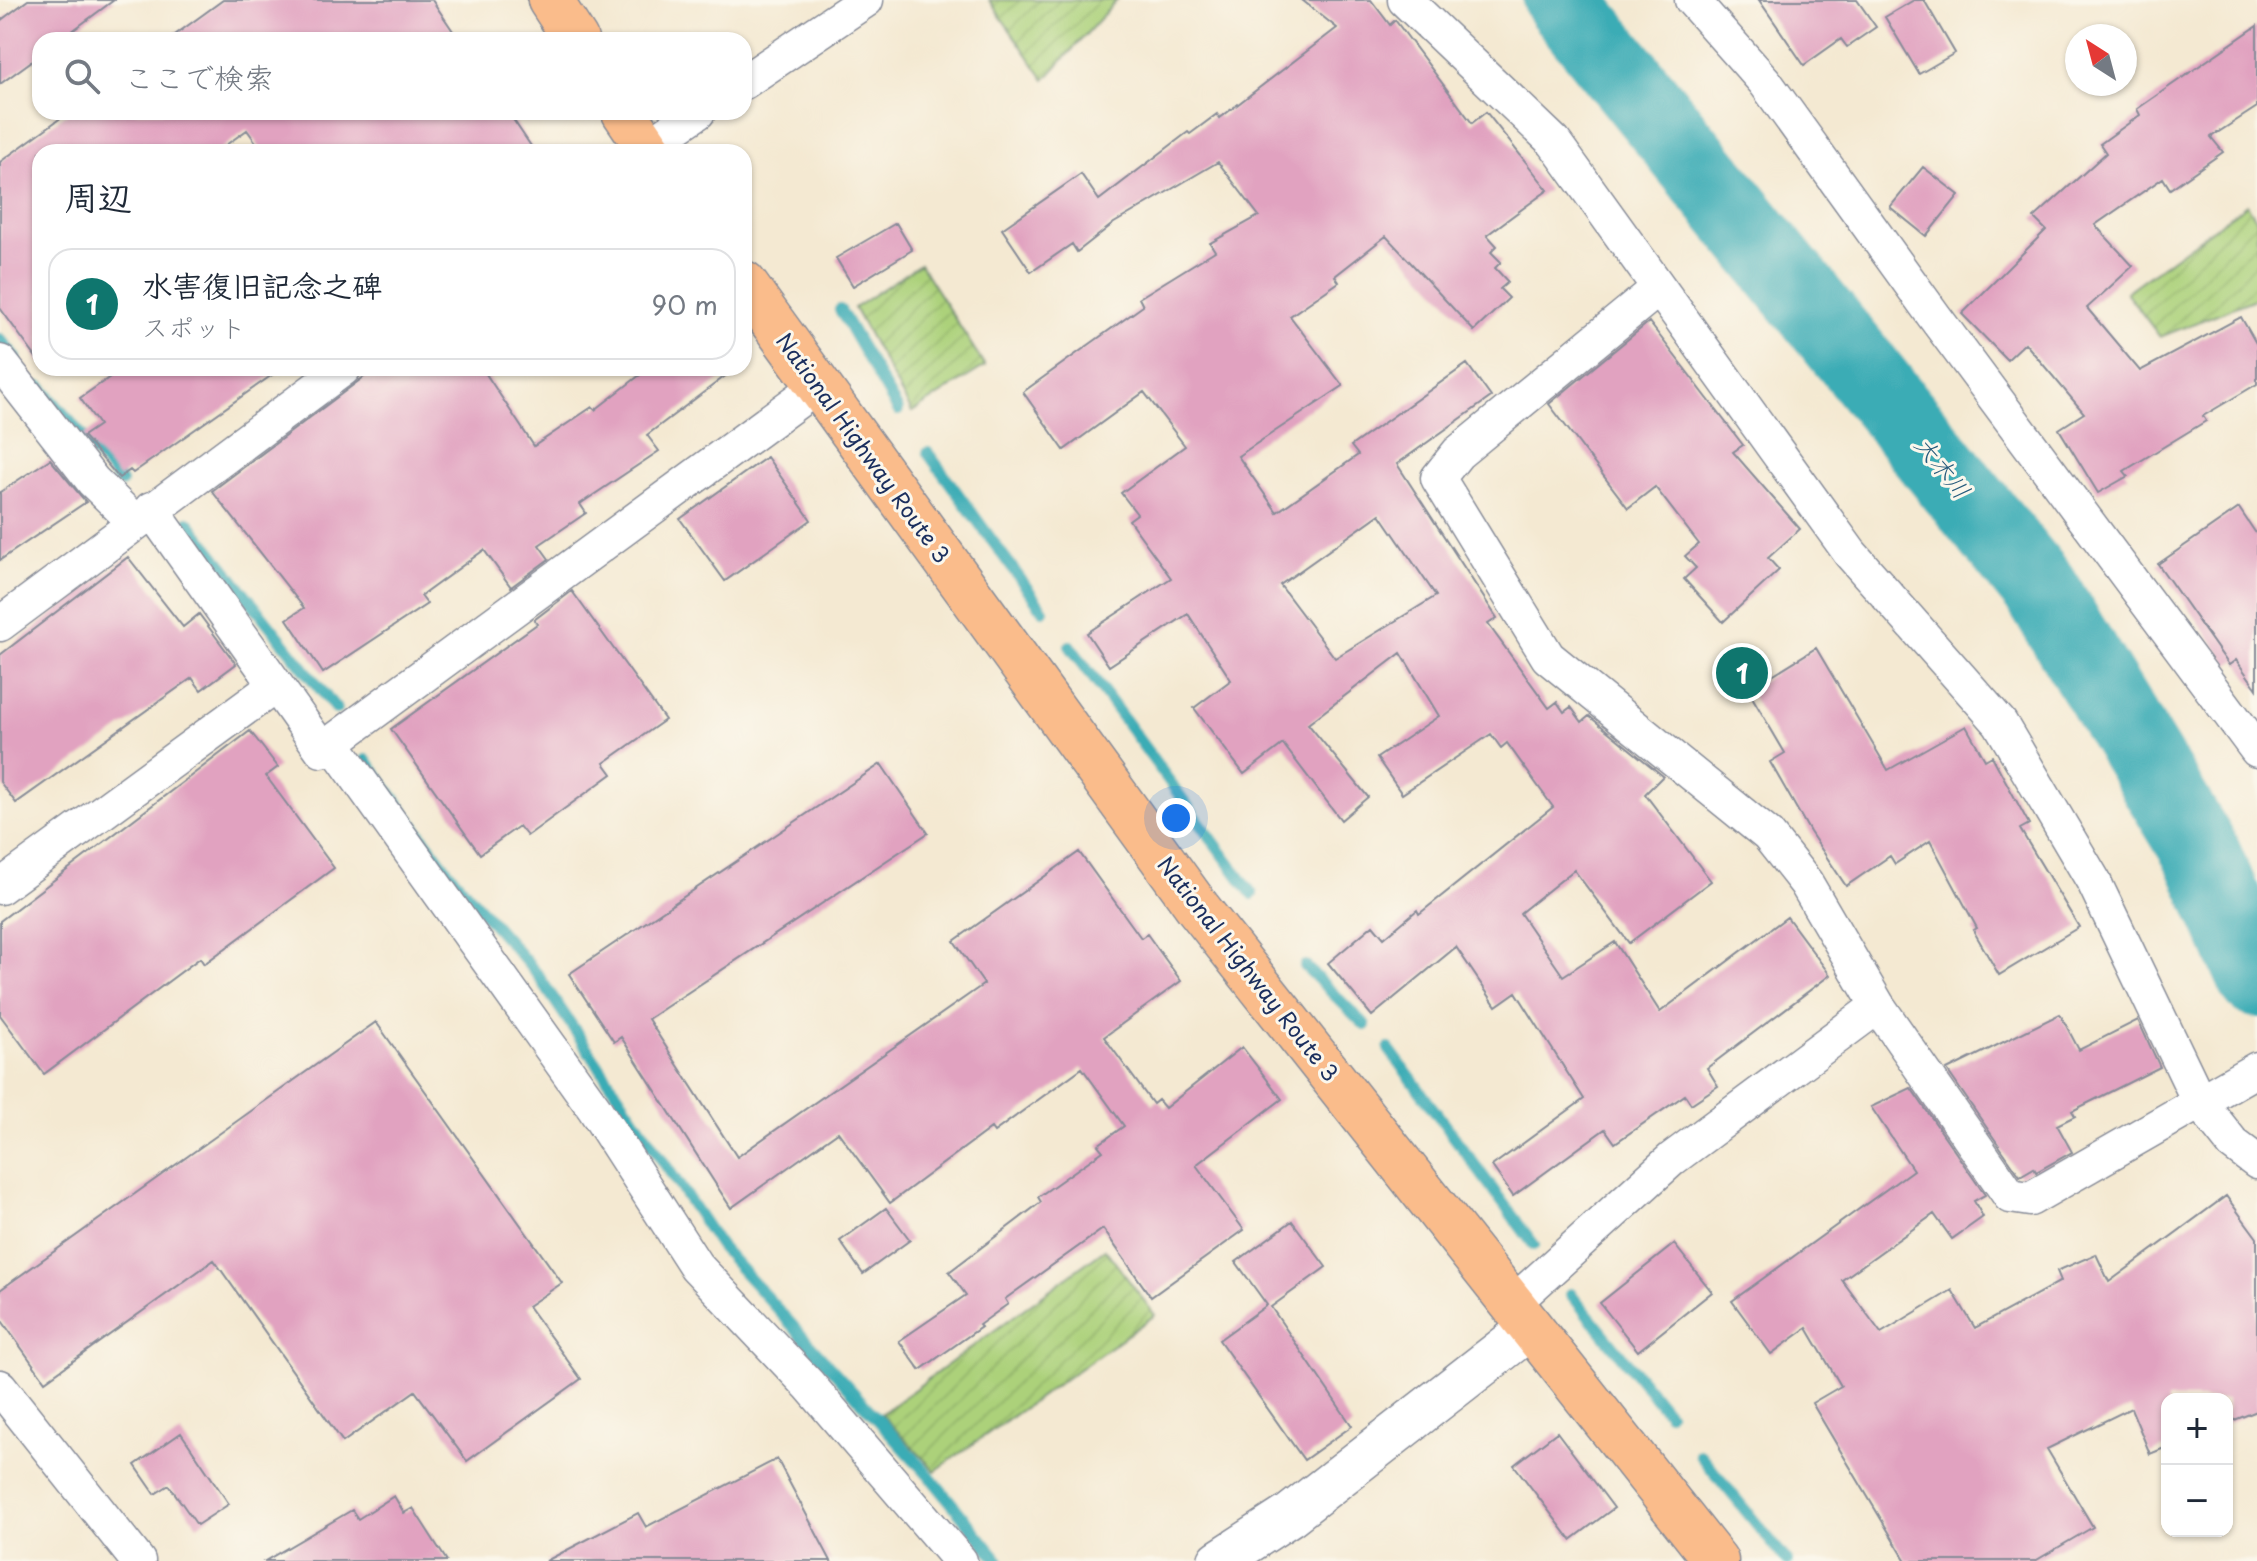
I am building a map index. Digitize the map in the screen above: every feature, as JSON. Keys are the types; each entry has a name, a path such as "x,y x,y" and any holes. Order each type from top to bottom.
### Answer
{"highway":[{"path":"550,0 571,32"},
{"name":"National Highway Route 3","path":"752,294 1198,908 1716,1561"}],"street":[{"path":"752,77 866,0"},
{"path":"1405,0 1554,142 1850,553 2000,723 2094,882 2199,1101 2233,1144 2257,1162"},
{"path":"1692,0 1765,82 1934,316 2257,750"},
{"path":"640,141 682,120"},
{"path":"1659,288 1458,453 1438,478 1548,657 1768,835 1806,883 1878,1006 2010,1196 2030,1199 2257,1069"},
{"path":"0,362 93,481 143,515 322,750 818,386"},
{"path":"0,624 333,376"},
{"path":"0,887 275,686"},
{"path":"332,742 594,1108 696,1266 809,1385 960,1561"},
{"path":"1219,1561 1290,1515 1520,1317 1672,1159 1878,1006"},
{"path":"0,1387 138,1561"}],"green space":[{"path":"989,0 1117,0 1045,80"},
{"path":"2247,204 2257,220 2257,298 2160,337 2126,292"},
{"path":"920,264 985,366 912,412 854,308"},
{"path":"1105,1249 1155,1315 935,1471 881,1414"}],"building":[{"path":"28,0 114,0 71,32 32,32 32,61 0,84 0,21"},
{"path":"223,0 432,0 454,32 179,32"},
{"path":"1302,0 1371,0 1390,25 1395,20 1472,123 1486,112 1548,190 1487,235 1497,246 1491,252 1501,262 1495,268 1508,282 1500,289 1509,298 1474,331 1386,236 1335,276 1339,282 1290,316 1343,386 1238,456 1277,512 1358,455 1351,446 1467,364 1491,397 1397,464 1497,618 1488,624 1549,708 1557,702 1564,712 1571,707 1582,722 1589,716 1663,776 1645,794 1711,881 1629,943 1574,870 1520,913 1563,976 1615,942 1660,1012 1787,917 1830,975 1707,1068 1718,1086 1691,1104 1685,1095 1615,1143 1605,1129 1513,1196 1492,1166 1584,1099 1516,992 1496,1006 1456,947 1372,1016 1328,963 1373,925 1384,938 1417,910 1419,914 1553,807 1507,743 1501,748 1491,734 1402,794 1377,758 1439,716 1401,653 1308,724 1368,797 1341,820 1283,744 1244,774 1194,708 1231,680 1188,614 1109,666 1087,633 1171,578 1129,520 1137,514 1121,493 1185,446 1144,392 1064,450 1023,392 1143,306 1139,298 1215,251 1210,243 1259,216 1218,162 1114,223 1077,252 1072,244 1031,272 1002,229 1081,174 1099,200 1188,132 1190,134 1217,114 1220,118 1337,28","holes":["1380,514 1436,596 1335,658 1280,585"]},
{"path":"1759,0 1857,0 1876,27 1847,47 1841,39 1804,65"},
{"path":"1914,0 1924,0 1955,53 1919,74 1885,17"},
{"path":"2257,26 2257,107 2211,137 2223,152 2170,189 2163,178 2095,225 2133,266 2087,308 2140,371 2241,317 2257,345 2257,384 2203,416 2206,421 2124,471 2128,476 2098,493 2059,429 2084,413 2025,343 2007,360 1962,314 2046,230 2034,218 2106,153 2100,144 2140,115 2137,109"},
{"path":"58,120 513,120 530,144 257,144 247,130 227,144 32,144 32,352 0,308 0,162"},
{"path":"1923,167 1959,195 1926,236 1890,207"},
{"path":"896,223 912,250 853,286 836,258"},
{"path":"1649,322 1743,445 1733,452 1800,529 1768,558 1779,570 1723,622 1684,579 1696,568 1685,556 1699,544 1655,487 1628,508 1549,404"},
{"path":"112,376 271,376 133,473 130,470 119,478 83,436 99,425 80,398"},
{"path":"365,376 487,376 534,446 592,407 595,410 639,376 725,376 647,435 659,451 580,504 586,513 539,545 549,559 511,587 484,550 421,596 427,604 323,673 287,619 304,608 212,491"},
{"path":"767,457 811,520 725,581 680,519"},
{"path":"50,459 86,502 0,560 0,492"},
{"path":"2239,508 2257,535 2257,689 2236,660 2229,665 2158,564"},
{"path":"128,557 183,627 199,614 236,664 201,690 192,678 16,803 0,782 0,655"},
{"path":"572,591 665,720 604,763 612,774 527,836 519,826 480,854 391,729 537,624 534,620"},
{"path":"1816,648 1888,770 1966,726 1985,760 1992,756 2029,824 2020,829 2079,927 1999,975 1973,930 1977,928 1930,841 1895,864 1890,856 1846,886 1810,832 1770,762 1785,753 1748,690"},
{"path":"250,731 278,767 266,776 334,868 204,964 200,958 44,1074 0,1015 0,921"},
{"path":"881,764 928,833 648,1019 737,1157 984,984 954,941 1079,852 1141,938 1147,934 1181,981 1104,1037 1153,1104 1158,1100 1165,1108 1242,1047 1282,1099 1196,1165 1244,1230 1151,1297 1103,1229 1005,1299 1008,1304 979,1325 981,1327 920,1370 899,1341 966,1295 949,1272 1041,1202 1038,1197 1103,1151 1098,1145 1124,1126 1082,1068 994,1132 991,1128 890,1203 838,1132 731,1208 621,1037 614,1042 569,974"},
{"path":"2060,1014 2079,1050 2138,1020 2160,1067 2072,1111 2075,1116 2057,1125 2072,1152 2036,1172 2034,1168 2020,1176 1947,1070"},
{"path":"376,1022 562,1283 528,1306 581,1379 467,1461 415,1391 343,1442 214,1260 45,1381 0,1318 0,1290"},
{"path":"1911,1088 1985,1195 1974,1201 1983,1217 1952,1239 1934,1214 1842,1280 1881,1333 1952,1290 1975,1328 2061,1281 2057,1271 2096,1254 2109,1282 2226,1196 2257,1238 2257,1411 2233,1421 2233,1393 2161,1393 2161,1449 2150,1454 2131,1408 2047,1449 2093,1527 2035,1561 1906,1561 1812,1403 1841,1386 1807,1328 1771,1354 1732,1301 1913,1170 1871,1107"},
{"path":"886,1208 910,1240 863,1274 840,1241"},
{"path":"1292,1221 1326,1267 1271,1307 1352,1426 1304,1460 1219,1340 1267,1305 1236,1262"},
{"path":"1674,1244 1712,1292 1638,1351 1600,1303"},
{"path":"1557,1432 1614,1508 1571,1540 1514,1465"},
{"path":"181,1433 229,1504 197,1525 169,1485 155,1494 135,1465"},
{"path":"777,1459 831,1561 546,1561 638,1513 646,1527"},
{"path":"394,1496 404,1513 413,1508 447,1561 265,1561 352,1510 358,1519"}],"waterway":[{"name":"大木川","path":"1562,0 2041,590 2202,854 2257,979"},
{"path":"840,310 898,410"},
{"path":"0,339 16,358"},
{"path":"41,387 121,482"},
{"path":"928,453 1043,610"},
{"path":"188,522 336,709"},
{"path":"1070,646 1252,894"},
{"path":"366,760 450,874 537,974 720,1246 931,1478 999,1561"},
{"path":"1305,966 1365,1025"},
{"path":"1389,1049 1534,1245"},
{"path":"1571,1294 1668,1413"},
{"path":"1700,1455 1787,1561"}],"place":[{"name":"水害復旧記念之碑","path":"1742,673"}]}
